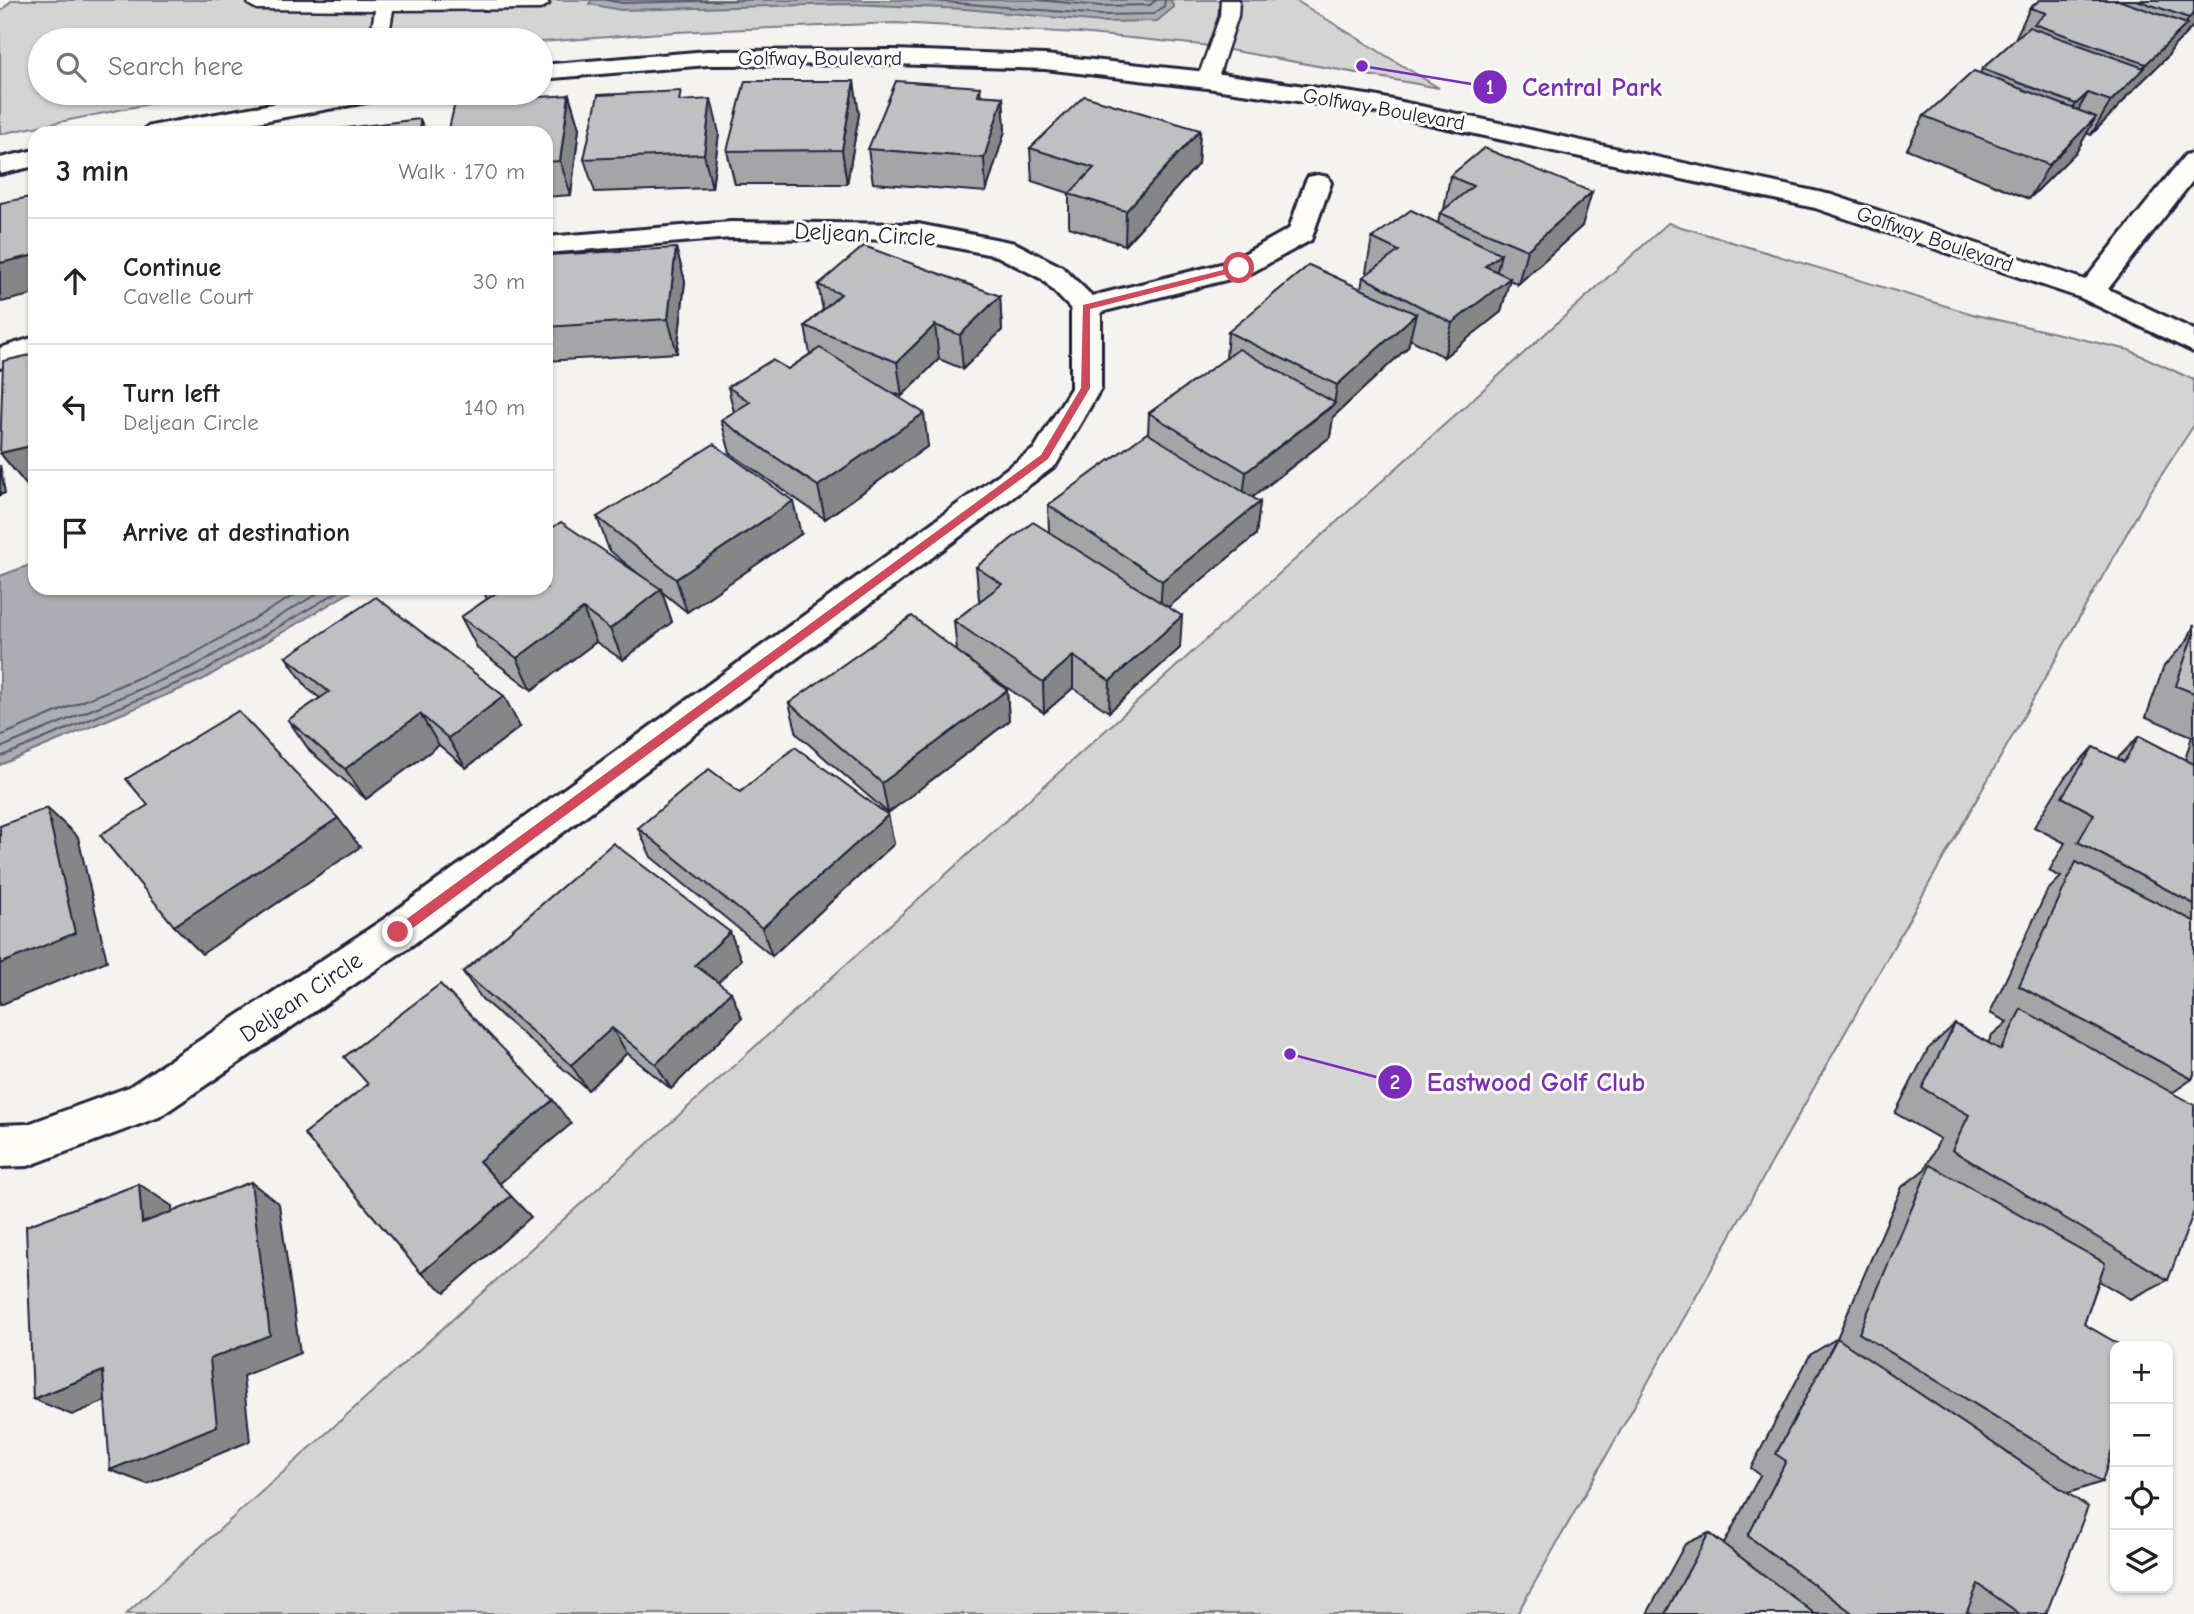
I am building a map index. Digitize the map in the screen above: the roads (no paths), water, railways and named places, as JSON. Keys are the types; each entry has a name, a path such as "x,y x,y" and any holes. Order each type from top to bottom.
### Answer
{"street":[{"name":"Golfway Boulevard","path":"553,71 708,58 892,57 1045,62 1208,79 1374,103 1822,201 2091,292 2194,342"},
{"path":"194,126 307,105"},
{"path":"0,166 28,160"},
{"path":"2091,292 2194,161"},
{"path":"1086,307 1239,268 1301,234 1318,183"},
{"name":"Deljean Circle","path":"0,1146 28,1145 143,1102 398,932 1045,457 1086,388 1086,307 1052,273 1005,249 918,232 731,230 553,245"},
{"path":"0,358 28,349"}],"lane":[{"path":"1208,79 1229,16 1230,0"},
{"path":"257,5 540,5"},
{"path":"381,28 385,5"}],"water":[{"path":"592,0 1170,0 1174,7 1157,21 1101,22 965,9 850,4 621,10 589,4"},
{"path":"28,566 28,595 345,595 202,680 0,765 0,576"}],"place":[{"name":"Central Park","path":"1362,66"},
{"name":"Eastwood Golf Club","path":"1290,1054"}]}
